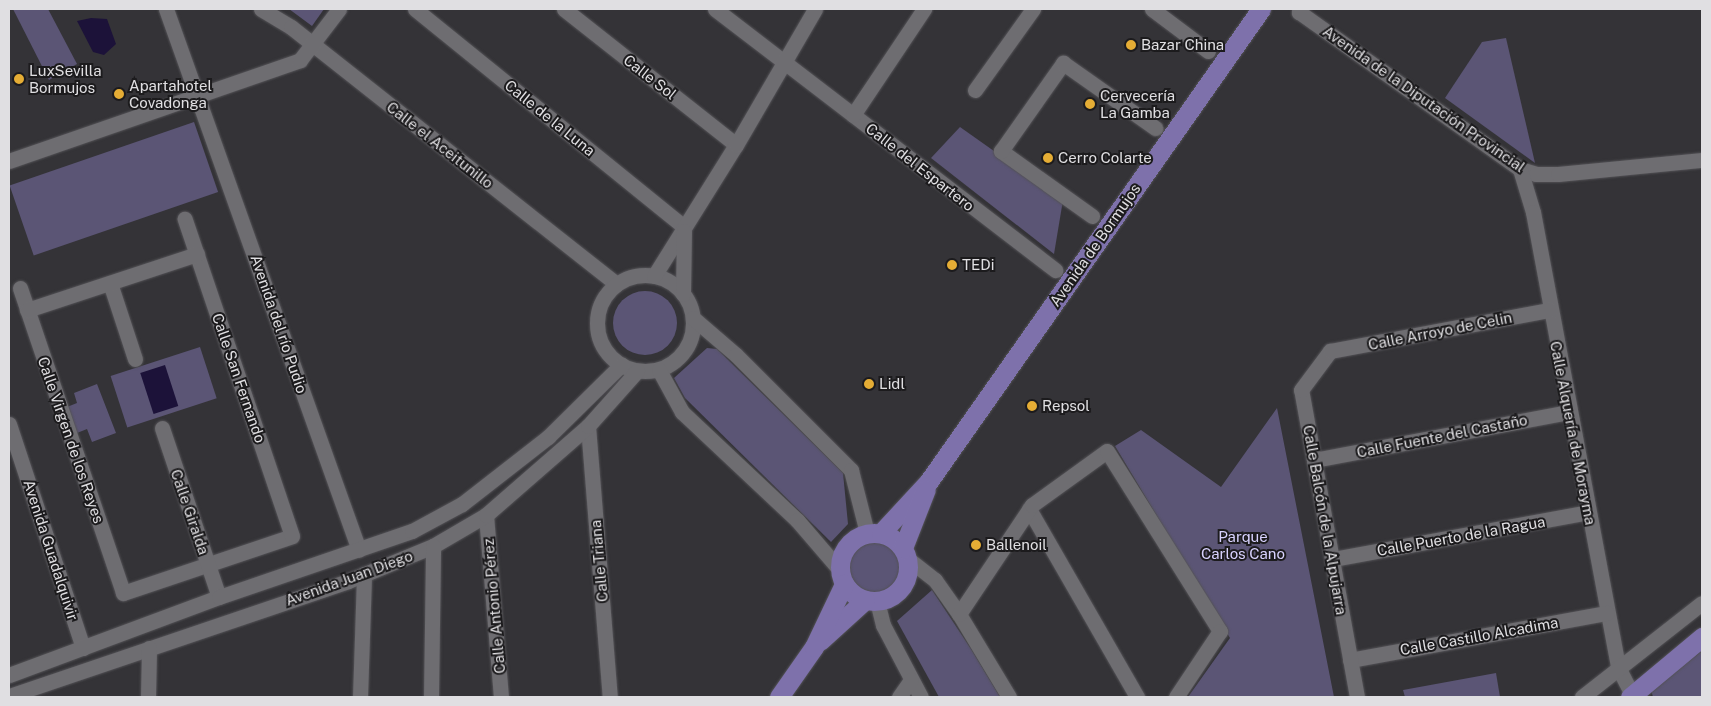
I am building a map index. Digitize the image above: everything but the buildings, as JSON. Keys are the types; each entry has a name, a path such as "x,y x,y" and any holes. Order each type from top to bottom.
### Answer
{"main road":[{"name":"Avenida de Bormujos","path":"874,533 930,481 1261,9"},
{"name":"Avenida de Bormujos","path":"905,553 930,481"},
{"path":"779,697 814,647 842,576 844,549 850,541 874,533 905,553 905,582 888,598 871,601 857,597 842,576"},
{"path":"814,647 871,601"},
{"path":"1631,696 1702,637"}],"street":[{"name":"Avenida del río Pudio","path":"166,9 359,550"},
{"name":"Calle el Aceitunillo","path":"261,9 313,45 617,284"},
{"path":"9,161 198,97 300,60 340,9"},
{"name":"Calle de la Luna","path":"415,9 684,227"},
{"name":"Calle Sol","path":"564,9 736,145"},
{"name":"Calle del Espartero","path":"715,9 784,64 1055,270"},
{"path":"654,276 736,145 815,9"},
{"path":"854,116 924,9"},
{"path":"975,90 1033,9"},
{"path":"1152,9 1208,51"},
{"name":"Avenida de la Diputación Provincial","path":"1300,11 1520,168 1536,174 1558,174 1702,160"},
{"path":"1092,216 1001,151 1063,63 1155,128"},
{"name":"Calle Alquería de Morayma","path":"1520,168 1533,212 1618,667 1631,696"},
{"name":"Calle San Fernando","path":"185,220 292,536 208,565"},
{"path":"684,227 684,294 693,318 693,331 681,355 658,370 638,371 621,365 604,348 597,326 598,310 605,295 617,284 628,278 654,276 670,283 684,294"},
{"path":"27,310 197,254"},
{"path":"110,283 135,359"},
{"name":"Calle Virgen de los Reyes","path":"20,288 123,593 208,565"},
{"name":"Calle Arroyo de Celin","path":"1330,351 1550,310"},
{"path":"693,318 736,355 852,470 874,533"},
{"name":"Calle Balcón de la Alpujarra","path":"1330,351 1301,390 1357,697"},
{"name":"Avenida Juan Diego","path":"9,675 219,597 412,531 462,504 548,437 621,365"},
{"path":"658,370 682,412 797,520 842,576"},
{"name":"Avenida Juan Diego","path":"9,696 364,574 433,546 486,515 588,426 638,371"},
{"name":"Calle Fuente del Castaño","path":"1314,460 1570,412"},
{"name":"Avenida Guadalquivir","path":"9,424 83,648"},
{"name":"Calle Triana","path":"588,426 610,697"},
{"name":"Calle Giralda","path":"162,428 219,597"},
{"path":"959,614 1029,509 1107,451 1220,631 1176,697"},
{"path":"1029,509 1137,697"},
{"name":"Calle Puerto de la Ragua","path":"1333,559 1588,512"},
{"name":"Calle Antonio Pérez","path":"486,515 501,697"},
{"path":"431,697 433,546"},
{"path":"905,553 935,580 959,614 1009,697"},
{"path":"360,697 364,574"},
{"path":"871,601 921,697"},
{"path":"1582,697 1702,603"},
{"name":"Calle Castillo Alcadima","path":"1350,660 1607,613"},
{"path":"148,697 149,648"},
{"path":"899,697 911,680"}],"green space":[{"path":"13,9 48,9 77,64 49,80"},
{"path":"289,9 324,9 312,26"},
{"path":"1506,38 1535,163 1445,98 1482,42"},
{"path":"194,122 218,192 34,255 10,185"},
{"path":"960,127 1063,200 1054,254 931,158"},
{"path":"645,291 657,293 668,300 675,311 677,323 675,335 668,346 657,353 645,355 633,353 622,346 615,335 613,323 615,311 622,300 633,293"},
{"path":"200,347 217,398 127,427 111,376"},
{"path":"707,348 717,349 843,473 848,524 831,542 685,398 674,378"},
{"path":"97,384 116,433 92,442 87,429 77,433 67,407 77,403 74,393"},
{"name":"Parque Carlos Cano","path":"1277,408 1334,697 1188,697 1230,638 1115,446 1141,430 1221,487"},
{"path":"874,540 884,542 893,548 899,557 901,567 899,577 893,586 884,592 874,594 864,592 855,586 849,577 847,567 849,557 855,548 864,542"},
{"path":"932,590 1000,697 939,697 897,621"},
{"path":"1702,651 1702,697 1653,697 1651,690"},
{"path":"1496,673 1500,697 1405,697 1403,690"}],"shaded area":[{"path":"91,18 107,19 116,44 104,55 93,52 77,21"},
{"path":"165,365 178,406 154,414 140,373"}],"place":[{"name":"Bazar China","path":"1131,45"},
{"name":"LuxSevilla Bormujos","path":"19,79"},
{"name":"Apartahotel Covadonga","path":"119,94"},
{"name":"Cervecería La Gamba","path":"1090,104"},
{"name":"Cerro Colarte","path":"1048,158"},
{"name":"TEDi","path":"952,265"},
{"name":"Lidl","path":"869,384"},
{"name":"Repsol","path":"1032,406"},
{"name":"Ballenoil","path":"976,545"}]}
